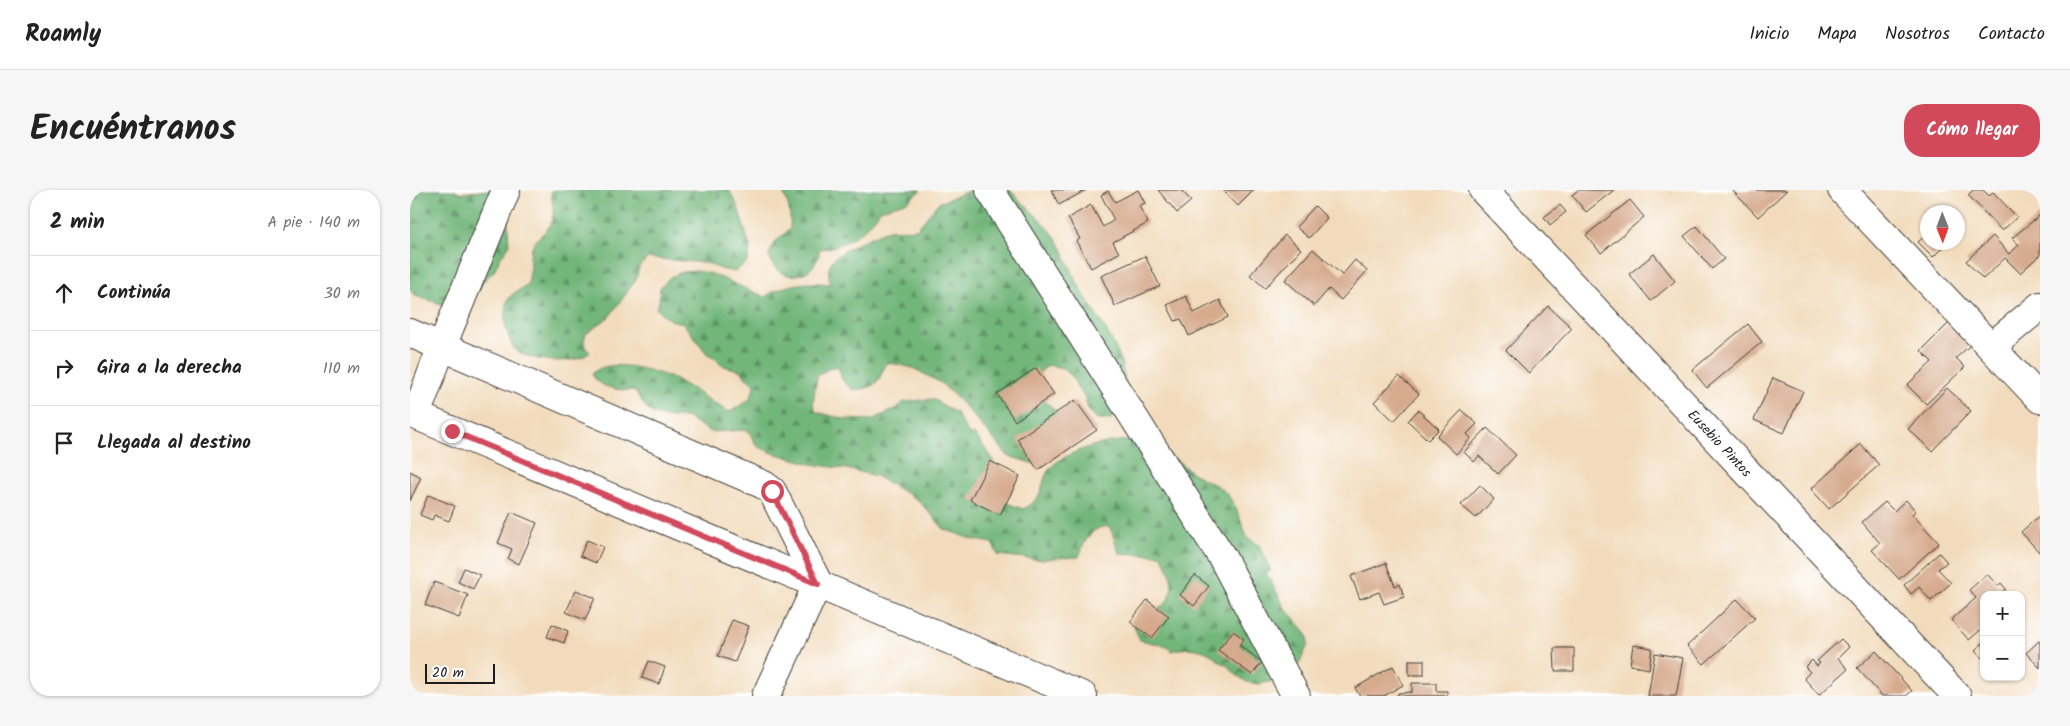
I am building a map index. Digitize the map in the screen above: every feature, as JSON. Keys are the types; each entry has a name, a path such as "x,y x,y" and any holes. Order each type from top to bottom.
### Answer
{"street":[{"path":"506,190 413,414 1074,694"},
{"path":"990,190 1222,557 1296,696"},
{"name":"Eusebio Pintos","path":"1483,190 1957,696"},
{"path":"1842,190 1992,346 2040,399"},
{"path":"1992,346 2040,306"},
{"path":"410,333 764,485 774,496 818,584"},
{"path":"766,696 818,584"}],"green space":[{"path":"410,190 451,190 463,193 489,190 501,195 507,206 509,246 500,258 494,271 455,308 415,296 410,290"},
{"path":"552,190 729,190 738,207 750,247 748,261 735,272 707,263 648,258 639,267 636,280 609,317 586,334 584,340 585,347 590,352 584,356 565,361 542,360 523,354 516,350 510,341 505,320 506,307 511,296 527,286 532,246 551,224 553,211"},
{"path":"781,190 921,190 908,201 880,210 869,224 854,237 837,245 819,249 815,264 810,269 804,273 790,275 776,269 769,254 775,242 790,229 789,208"},
{"path":"971,190 1010,190 1053,233 1075,278 1117,352 1125,380 1122,410 1111,419 1097,419 1088,410 1085,397 1078,389 1072,376 1062,368 1048,365 1037,375 1044,400 1058,413 1035,464 1008,456 962,403 941,383 913,368 887,362 876,384 867,388 852,390 842,380 838,366 830,368 817,376 813,403 816,412 844,419 872,420 897,408 904,402 933,399 956,413 970,436 974,434 991,456 996,469 998,495 1009,504 1023,509 1039,495 1045,476 1051,467 1076,452 1089,447 1127,440 1149,443 1155,446 1196,475 1216,485 1230,498 1241,519 1247,537 1259,545 1271,571 1266,572 1285,608 1308,637 1308,645 1295,672 1260,684 1247,682 1235,674 1226,664 1202,650 1181,649 1171,651 1167,646 1140,640 1134,627 1145,615 1163,606 1168,600 1172,587 1170,574 1161,555 1119,553 1110,527 1098,528 1094,531 1086,540 1079,557 1042,560 998,555 992,543 971,539 944,529 918,500 876,476 847,469 811,464 770,452 757,446 748,430 711,432 686,417 668,417 654,414 648,410 634,390 610,388 599,383 592,374 600,368 610,366 635,367 648,370 680,382 730,412 750,399 755,385 745,377 742,371 721,365 716,359 709,356 682,322 671,320 656,308 659,302 660,288 670,277 682,272 697,271 712,274 765,297 787,286 813,283 830,284 830,263 842,253 859,243 889,230 917,229 938,203"}],"building":[{"path":"1051,190 1086,190 1059,205"},
{"path":"1138,190 1145,203 1139,206 1148,223 1113,242 1119,253 1091,268 1076,241 1080,239 1068,218 1091,205 1103,227 1114,220 1101,195 1108,191 1115,202"},
{"path":"1158,190 1181,190 1191,201 1177,213"},
{"path":"1223,190 1254,190 1238,206"},
{"path":"1578,190 1614,190 1586,212 1572,195"},
{"path":"1732,190 1787,190 1758,217"},
{"path":"1973,190 1983,190 1989,196 1993,192 2017,217 2002,231 1968,195"},
{"path":"1630,200 1644,217 1601,253 1586,235"},
{"path":"1560,205 1566,212 1550,225 1544,217"},
{"path":"1315,206 1327,218 1309,238 1296,227"},
{"path":"2040,215 2040,255 2020,273 2005,258 1983,279 1966,261 1993,236 2009,254 2019,245 2012,238"},
{"path":"1697,226 1724,259 1712,269 1684,236"},
{"path":"1285,235 1301,249 1265,288 1250,275"},
{"path":"1313,249 1342,275 1355,260 1367,271 1341,300 1329,289 1314,306 1285,280"},
{"path":"1926,250 1940,250 1933,257"},
{"path":"1654,254 1675,281 1651,301 1629,274"},
{"path":"1145,256 1160,286 1115,306 1101,276"},
{"path":"1186,296 1194,313 1220,300 1228,317 1189,336 1181,319 1175,321 1167,305"},
{"path":"1548,306 1572,328 1529,373 1506,350"},
{"path":"1955,317 1976,340 1956,358 1965,367 1926,404 1907,385 1932,362 1921,351"},
{"path":"1748,324 1762,342 1707,388 1692,370"},
{"path":"1036,368 1054,394 1015,421 997,394"},
{"path":"1399,376 1419,394 1394,421 1374,402"},
{"path":"1773,378 1803,391 1784,433 1754,420"},
{"path":"1947,388 1971,411 1932,451 1908,429"},
{"path":"1075,400 1097,430 1038,470 1017,439"},
{"path":"1418,410 1439,429 1428,440 1408,421"},
{"path":"1462,410 1477,424 1467,434 1471,438 1456,454 1437,436"},
{"path":"1487,428 1516,455 1498,474 1479,456 1474,462 1464,452"},
{"path":"1861,444 1879,465 1829,509 1811,489"},
{"path":"990,461 1020,476 1000,515 970,500"},
{"path":"410,471 421,477 410,501"},
{"path":"1480,485 1494,499 1476,518 1461,505"},
{"path":"428,495 455,506 449,521 434,515 432,520 420,515"},
{"path":"1906,500 1916,511 1912,514 1939,543 1899,579 1872,550 1880,543 1862,522 1885,502 1894,511"},
{"path":"511,512 537,523 519,564 508,559 512,549 498,543"},
{"path":"2040,515 2040,553 2021,532"},
{"path":"587,540 603,547 596,563 580,556"},
{"path":"1939,553 1947,562 1938,569 1951,583 1931,601 1919,587 1911,594 1904,585"},
{"path":"1386,563 1395,586 1400,584 1404,597 1384,604 1379,592 1360,599 1351,576"},
{"path":"464,568 480,575 473,589 458,582"},
{"path":"1987,574 1998,586 2001,583 2006,589 2004,591 1980,591 1980,630 1969,640 1951,620 1976,598 1969,590"},
{"path":"1195,575 1209,586 1194,606 1180,595"},
{"path":"434,582 468,595 459,618 425,605"},
{"path":"576,590 595,598 585,620 566,612"},
{"path":"1737,599 1755,618 1704,664 1687,646"},
{"path":"1147,600 1169,616 1152,638 1130,622"},
{"path":"732,620 749,626 735,662 718,656"},
{"path":"552,624 568,631 564,643 547,637"},
{"path":"1233,631 1244,639 1239,645 1262,662 1252,675 1218,650"},
{"path":"1841,639 1849,647 1838,658 1848,669 1819,695 1804,678 1810,672 1805,667 1812,660 1817,666 1820,663 1817,661"},
{"path":"2040,642 2040,668 2026,653"},
{"path":"1633,645 1652,648 1649,669 1630,665"},
{"path":"1980,646 1980,656 1975,650"},
{"path":"1554,648 1574,648 1574,671 1555,671"},
{"path":"1876,651 1912,691 1906,696 1882,696 1857,668"},
{"path":"1655,653 1683,658 1676,696 1648,696"},
{"path":"1409,660 1424,660 1424,675 1409,675"},
{"path":"649,661 665,667 659,684 642,678"},
{"path":"1393,666 1403,685 1384,696 1360,696 1355,688"},
{"path":"1412,683 1436,683 1436,691 1447,691 1447,696 1398,696 1398,693 1412,692"}],"route":[{"path":"452,431 818,584 772,491"}]}
